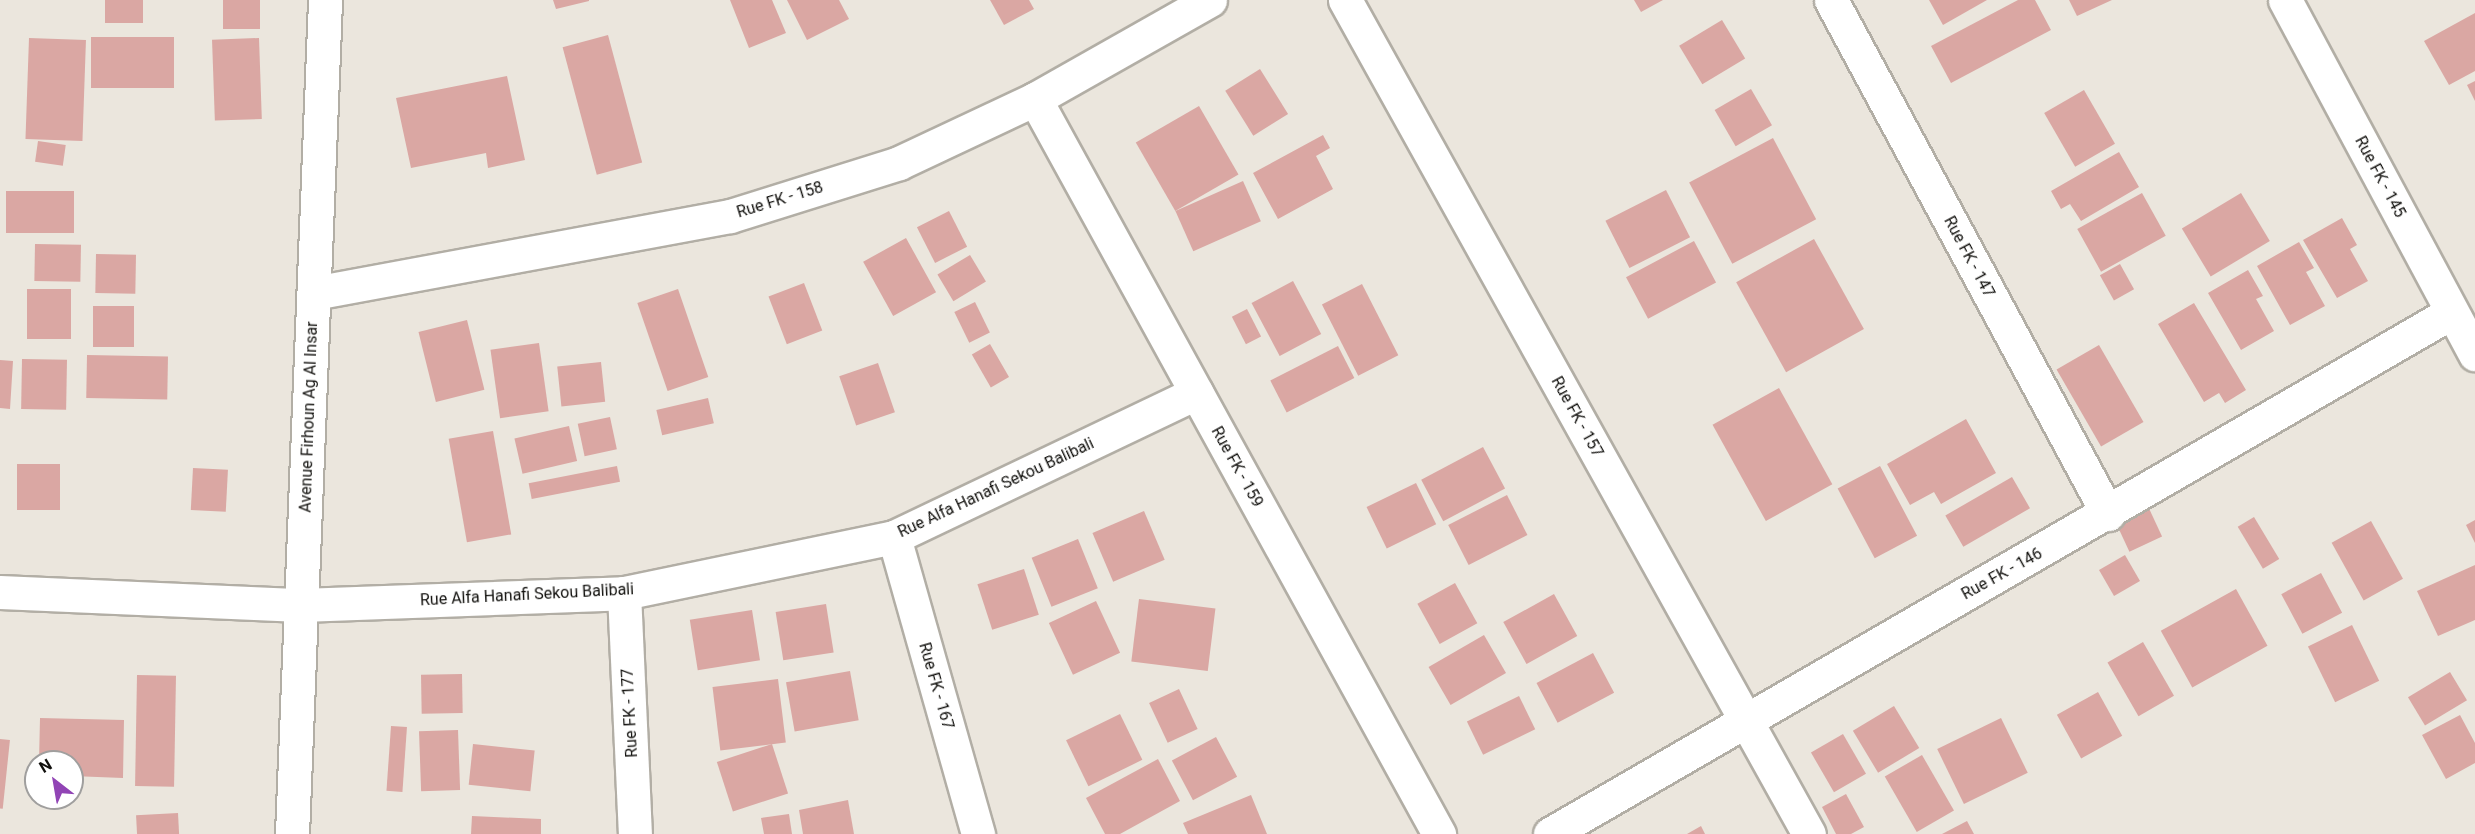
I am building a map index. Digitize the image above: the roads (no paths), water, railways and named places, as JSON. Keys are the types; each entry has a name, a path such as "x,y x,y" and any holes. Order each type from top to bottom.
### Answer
{"street":[{"name":"Avenue Firhoun Ag Al Insar","path":"292,834 325,0"},
{"name":"Rue FK - 158","path":"314,293 730,216 899,163 1035,99 1210,0"},
{"name":"Rue FK - 157","path":"1346,0 1809,834"},
{"name":"Rue FK - 147","path":"1830,0 2108,514"},
{"name":"Rue FK - 145","path":"2285,0 2475,354"},
{"name":"Rue FK - 159","path":"1035,99 1439,834"},
{"name":"Rue FK - 146","path":"1550,834 1745,718 2108,514 2452,312"},
{"name":"Rue Alfa Hanafi Sekou Balibali","path":"0,592 301,605 624,592 894,537 1196,393"},
{"name":"Rue FK - 167","path":"894,537 978,834"},
{"name":"Rue FK - 177","path":"624,592 635,834"}]}
